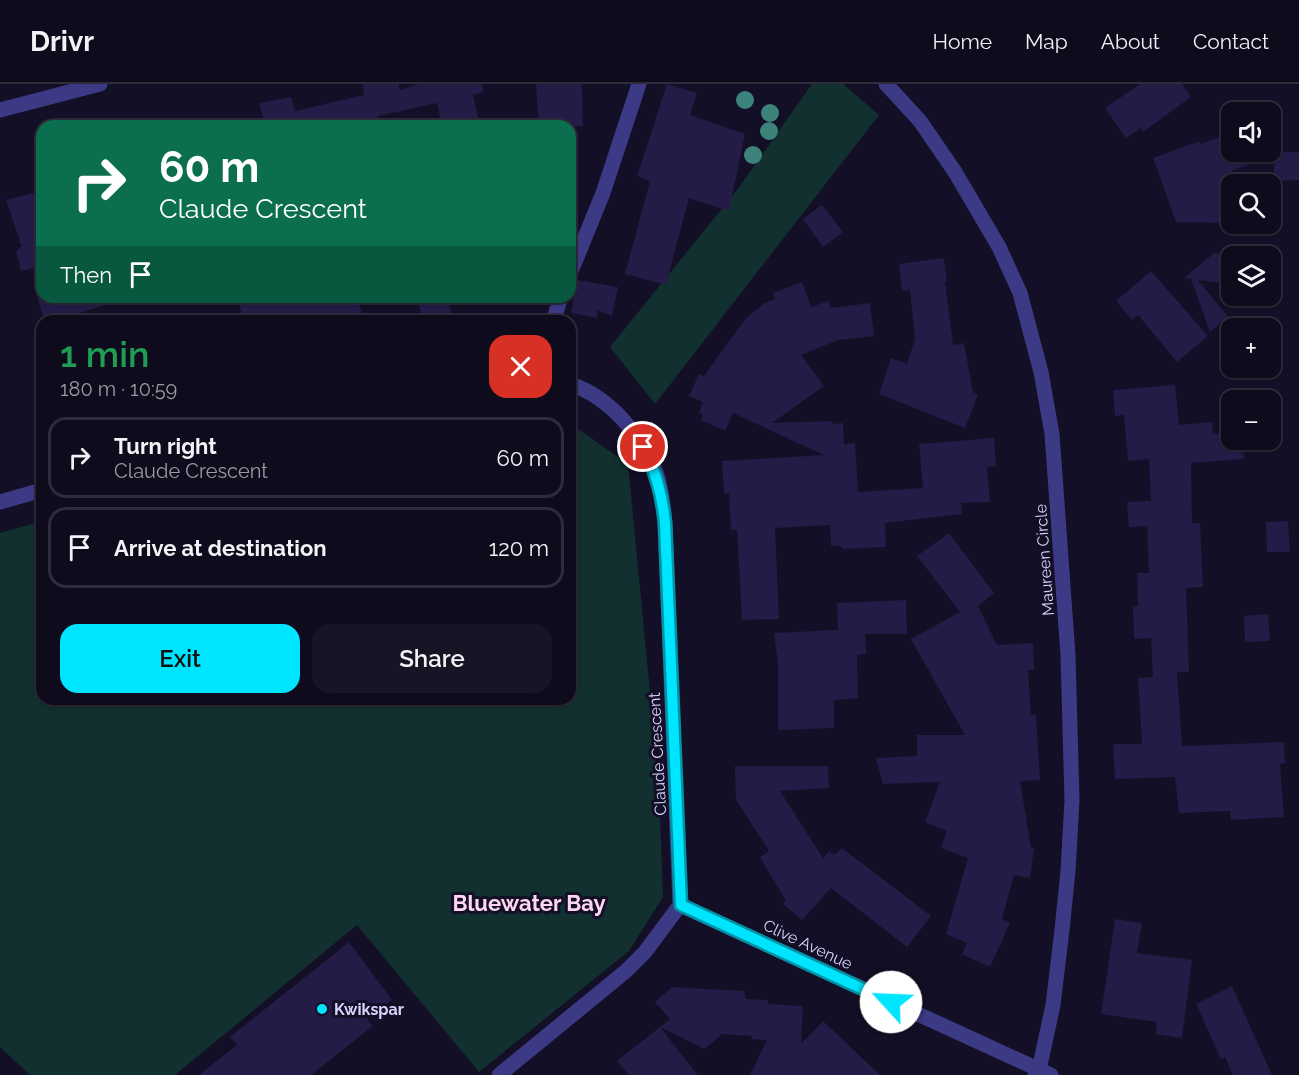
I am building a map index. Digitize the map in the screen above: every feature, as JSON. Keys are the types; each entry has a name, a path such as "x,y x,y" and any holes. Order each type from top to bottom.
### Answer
{"street":[{"path":"0,111 100,84"},
{"path":"576,259 603,191 639,84"},
{"name":"Maureen Circle","path":"886,84 920,121 955,172 999,247 1020,293 1041,372 1052,434 1068,655 1072,800 1062,930 1042,1073"},
{"name":"Claude Crescent","path":"576,386 604,403 627,423 656,472 662,498 665,523 681,905"},
{"path":"0,501 36,492"},
{"path":"499,1075 626,971 645,952 681,905"},
{"name":"Clive Avenue","path":"681,905 1042,1073"}],"green space":[{"path":"812,84 843,84 879,115 655,404 610,347 737,190"},
{"path":"576,427 628,464 659,785 663,897 629,951 479,1072 357,925 175,1075 30,1075 0,1047 0,533 36,523 36,705 576,705"}],"building":[{"path":"363,84 398,84 400,90 419,84 482,84 483,92 473,95 479,120 441,120 437,103 378,116 379,120 263,120 259,103 291,97 295,111 364,95"},
{"path":"536,84 582,84 583,126 576,126 576,120 539,120"},
{"path":"667,84 697,93 690,115 745,134 729,211 689,198 666,285 625,274 650,181 637,176"},
{"path":"1140,84 1182,84 1191,97 1143,132 1141,128 1126,138 1105,108"},
{"path":"1221,136 1221,162 1256,162 1232,171 1232,174 1221,174 1221,223 1176,222 1153,158 1200,141 1201,144"},
{"path":"1281,152 1299,152 1299,180 1281,181 1281,174 1274,174 1274,162 1281,162"},
{"path":"36,192 36,267 21,271 16,251 24,244 21,245 6,200"},
{"path":"822,205 843,232 823,247 803,219"},
{"path":"1214,253 1221,254 1221,283 1198,280 1228,317 1221,318 1221,323 1210,332 1191,279 1184,278"},
{"path":"944,258 953,345 964,343 973,392 978,395 965,428 879,394 891,358 907,364 915,339 910,290 902,291 899,264"},
{"path":"1151,271 1208,336 1177,362 1138,315 1132,320 1116,301"},
{"path":"577,280 618,287 612,316 597,310 597,318 571,313 573,303 576,303"},
{"path":"802,282 811,307 828,301 831,308 870,303 874,336 838,340 801,355 824,386 772,423 832,421 833,424 843,423 844,444 855,443 858,492 923,488 919,444 994,438 996,466 987,467 990,502 961,503 962,514 885,523 886,547 844,549 840,546 831,546 830,525 775,528 779,619 742,620 737,530 731,530 729,493 724,494 722,461 824,455 733,413 725,431 701,420 703,415 699,413 703,402 689,396 699,374 704,376 746,318 765,303 775,299 773,293"},
{"path":"39,303 112,303 72,315 43,315"},
{"path":"239,303 359,303 362,315 242,315"},
{"path":"418,303 449,303 452,315 422,315"},
{"path":"1175,385 1179,425 1212,422 1213,434 1221,434 1221,450 1244,450 1244,459 1191,463 1192,523 1200,523 1203,587 1186,588 1189,672 1177,672 1182,746 1284,742 1285,763 1280,764 1284,817 1231,820 1230,811 1179,813 1175,777 1115,779 1113,744 1142,744 1138,678 1153,677 1151,638 1134,639 1133,607 1138,606 1137,573 1149,573 1147,526 1129,527 1127,502 1151,501 1149,459 1128,461 1124,415 1115,416 1113,390"},
{"path":"1288,521 1290,552 1267,552 1266,522"},
{"path":"949,533 994,593 978,606 997,645 1033,643 1034,670 1028,670 1031,715 1036,715 1040,780 1020,781 1031,848 1034,848 1030,878 1014,875 1002,919 1010,923 990,967 962,954 967,943 946,934 968,858 941,848 947,831 925,822 940,782 883,784 876,758 917,756 917,735 965,735 911,639 960,612 917,556"},
{"path":"906,600 907,634 865,634 866,654 857,655 858,698 834,700 834,728 778,730 778,663 774,633 838,630 837,603"},
{"path":"1268,614 1270,641 1245,642 1244,616"},
{"path":"735,766 828,766 829,788 780,791 823,858 829,851 834,855 842,848 931,916 907,947 831,888 802,920 783,904 786,901 760,857 769,851 736,800"},
{"path":"1115,919 1142,923 1137,953 1192,960 1182,1038 1156,1034 1157,1022 1101,1014"},
{"name":"Kwikspar","path":"349,942 392,1000 367,1019 373,1026 311,1075 199,1075 237,1045 230,1037"},
{"path":"1232,986 1272,1075 1233,1075 1225,1057 1221,1059 1196,1004"},
{"path":"672,987 744,991 746,999 768,1000 768,1004 803,1006 801,1044 823,1021 880,1075 750,1075 767,1040 751,1039 752,1036 722,1034 705,1049 660,1027 670,1019 655,1002"},
{"path":"660,1027 698,1075 629,1075 617,1061"}],"place":[{"name":"Kwikspar","path":"322,1009"}],"district":[{"name":"Bluewater Bay","path":"529,903"}],"route":[{"path":"643,447 656,472 665,523 681,905 891,1002"}]}
